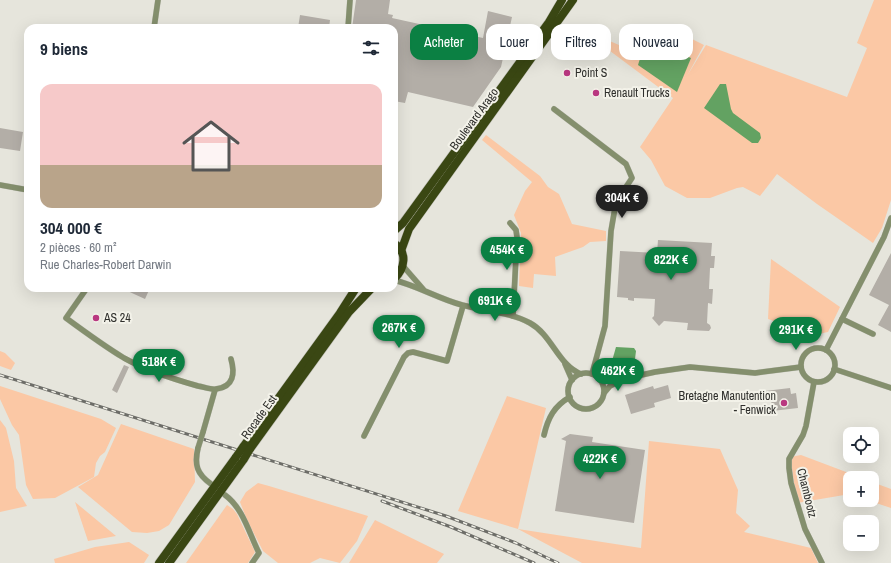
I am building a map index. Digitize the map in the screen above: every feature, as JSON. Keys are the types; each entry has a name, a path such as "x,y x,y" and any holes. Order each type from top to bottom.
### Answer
{"main road":[{"path":"398,227 403,223 549,22 562,0"},
{"name":"Boulevard Arago","path":"401,251 409,229 572,1"},
{"path":"398,248 403,256 403,266 398,275"},
{"path":"247,448 353,292"},
{"name":"Rocade Est","path":"169,563 247,448 349,312 368,292"},
{"name":"Rocade Est","path":"159,563 240,458"}],"street":[{"path":"155,24 158,0"},
{"path":"348,24 350,0"},
{"path":"554,109 626,164 632,178 616,202 611,231 605,326 592,374"},
{"path":"0,185 24,189"},
{"path":"826,350 884,237 891,218"},
{"path":"510,223 516,230 517,237 513,316"},
{"path":"403,266 425,291"},
{"path":"398,281 463,306 513,316 530,323 545,334 574,371 581,374 592,374 600,380 604,393"},
{"path":"84,292 66,318 101,344 147,369 173,379 216,390 228,385 232,380 234,374 231,359"},
{"path":"364,436 404,357 408,353 413,352 447,361 463,306"},
{"path":"842,319 873,334"},
{"path":"816,348 826,350 833,359 834,370 832,374 824,381 814,382 803,374 801,362 806,353 816,348"},
{"path":"564,360 572,380 569,391 570,397 576,406 587,409 597,405 610,386 623,379"},
{"path":"600,380 623,379 655,372 690,367 755,373 801,367"},
{"path":"834,370 891,388"},
{"path":"572,380 581,374"},
{"name":"Chambootz","path":"814,382 806,426 803,435 789,459 789,468 791,484 804,529 822,563"},
{"path":"211,484 202,477 198,471 196,458 216,390"},
{"path":"544,435 549,418 561,402 570,397"},
{"path":"225,495 237,508 259,553 252,563"}],"shaded area":[{"path":"874,0 891,0 891,200 882,228 873,243 777,174 760,196 743,187 710,198 687,198 665,186 651,160 640,147 673,98 622,60 693,60 693,40 704,45 687,76 706,45 847,97 867,48 857,43"},
{"path":"611,42 619,45 619,58 611,52"},
{"path":"640,60 690,60 677,92 638,65"},
{"path":"720,84 726,84 733,113 760,133 761,138 758,143 752,143 704,108"},
{"path":"486,135 540,176 548,187 559,194 572,224 606,231 606,241 590,242 583,247 555,257 556,276 534,274 533,288 519,286 521,233 514,215 525,191 532,182 482,140"},
{"path":"771,259 840,307 828,332 814,335 768,319"},
{"path":"616,347 634,348 636,351 635,359 625,364 613,365 612,361"},
{"path":"0,351 5,353 15,363 11,370 0,366"},
{"path":"0,386 101,419 116,428 105,452 100,456 96,463 94,477 55,498 33,499 26,485 19,435 12,425 0,399"},
{"path":"507,396 546,408 518,529 458,511"},
{"path":"0,420 6,428 14,461 16,488 27,506 0,512"},
{"path":"121,424 194,449 195,482 169,525 159,531 147,533 132,532 78,487 98,475"},
{"path":"649,441 720,449 738,490 736,513 750,526 744,532 811,548 818,563 582,563 518,529 641,548"},
{"path":"801,455 843,471 843,495 797,503 790,457"},
{"path":"258,483 368,516 357,541 340,563 320,558 310,563 278,563 263,551 247,520 240,502 246,492"},
{"path":"879,485 891,489 891,508 879,504"},
{"path":"75,502 116,536 88,541"},
{"path":"227,505 237,514 255,552 248,563 186,563"},
{"path":"375,520 444,554 437,563 349,563"},
{"path":"129,542 149,555 144,563 55,563 54,559 95,547"}],"building":[{"path":"356,0 390,0 388,14 393,15 392,18 419,24 410,24 410,60 478,60 478,37 483,38 488,11 512,17 510,24 486,24 486,60 503,60 501,67 473,107 408,92 405,103 398,102 398,24 353,24"},
{"path":"300,15 330,20 330,24 299,24"},
{"path":"0,128 23,132 20,151 0,148"},
{"path":"658,240 712,243 711,256 715,256 714,268 710,268 709,289 713,289 712,304 708,303 707,323 711,328 709,331 687,330 688,323 664,321 659,326 652,318 654,316 655,299 634,298 634,301 628,300 628,298 617,297 620,251 657,253"},
{"path":"891,253 891,332 878,325 889,305 869,295"},
{"path":"130,292 148,292 145,299"},
{"path":"124,365 129,367 117,393 112,390"},
{"path":"668,385 671,398 654,403 655,407 631,414 625,395 653,386 654,389"},
{"name":"Bretagne Manutention - Fenwick","path":"790,388 791,394 796,393 798,408 772,411 771,397 766,398 765,391"},
{"path":"570,434 593,437 592,442 645,450 634,523 555,511 566,441 561,439"}],"railway":[{"path":"0,375 446,516 516,543 558,563"},
{"path":"382,501 451,527 534,563"}],"place":[{"name":"Point S","path":"567,73"},
{"name":"Renault Trucks","path":"596,93"},
{"name":"AS 24","path":"96,318"},
{"name":"Bretagne Manutention - Fenwick","path":"784,403"}]}
